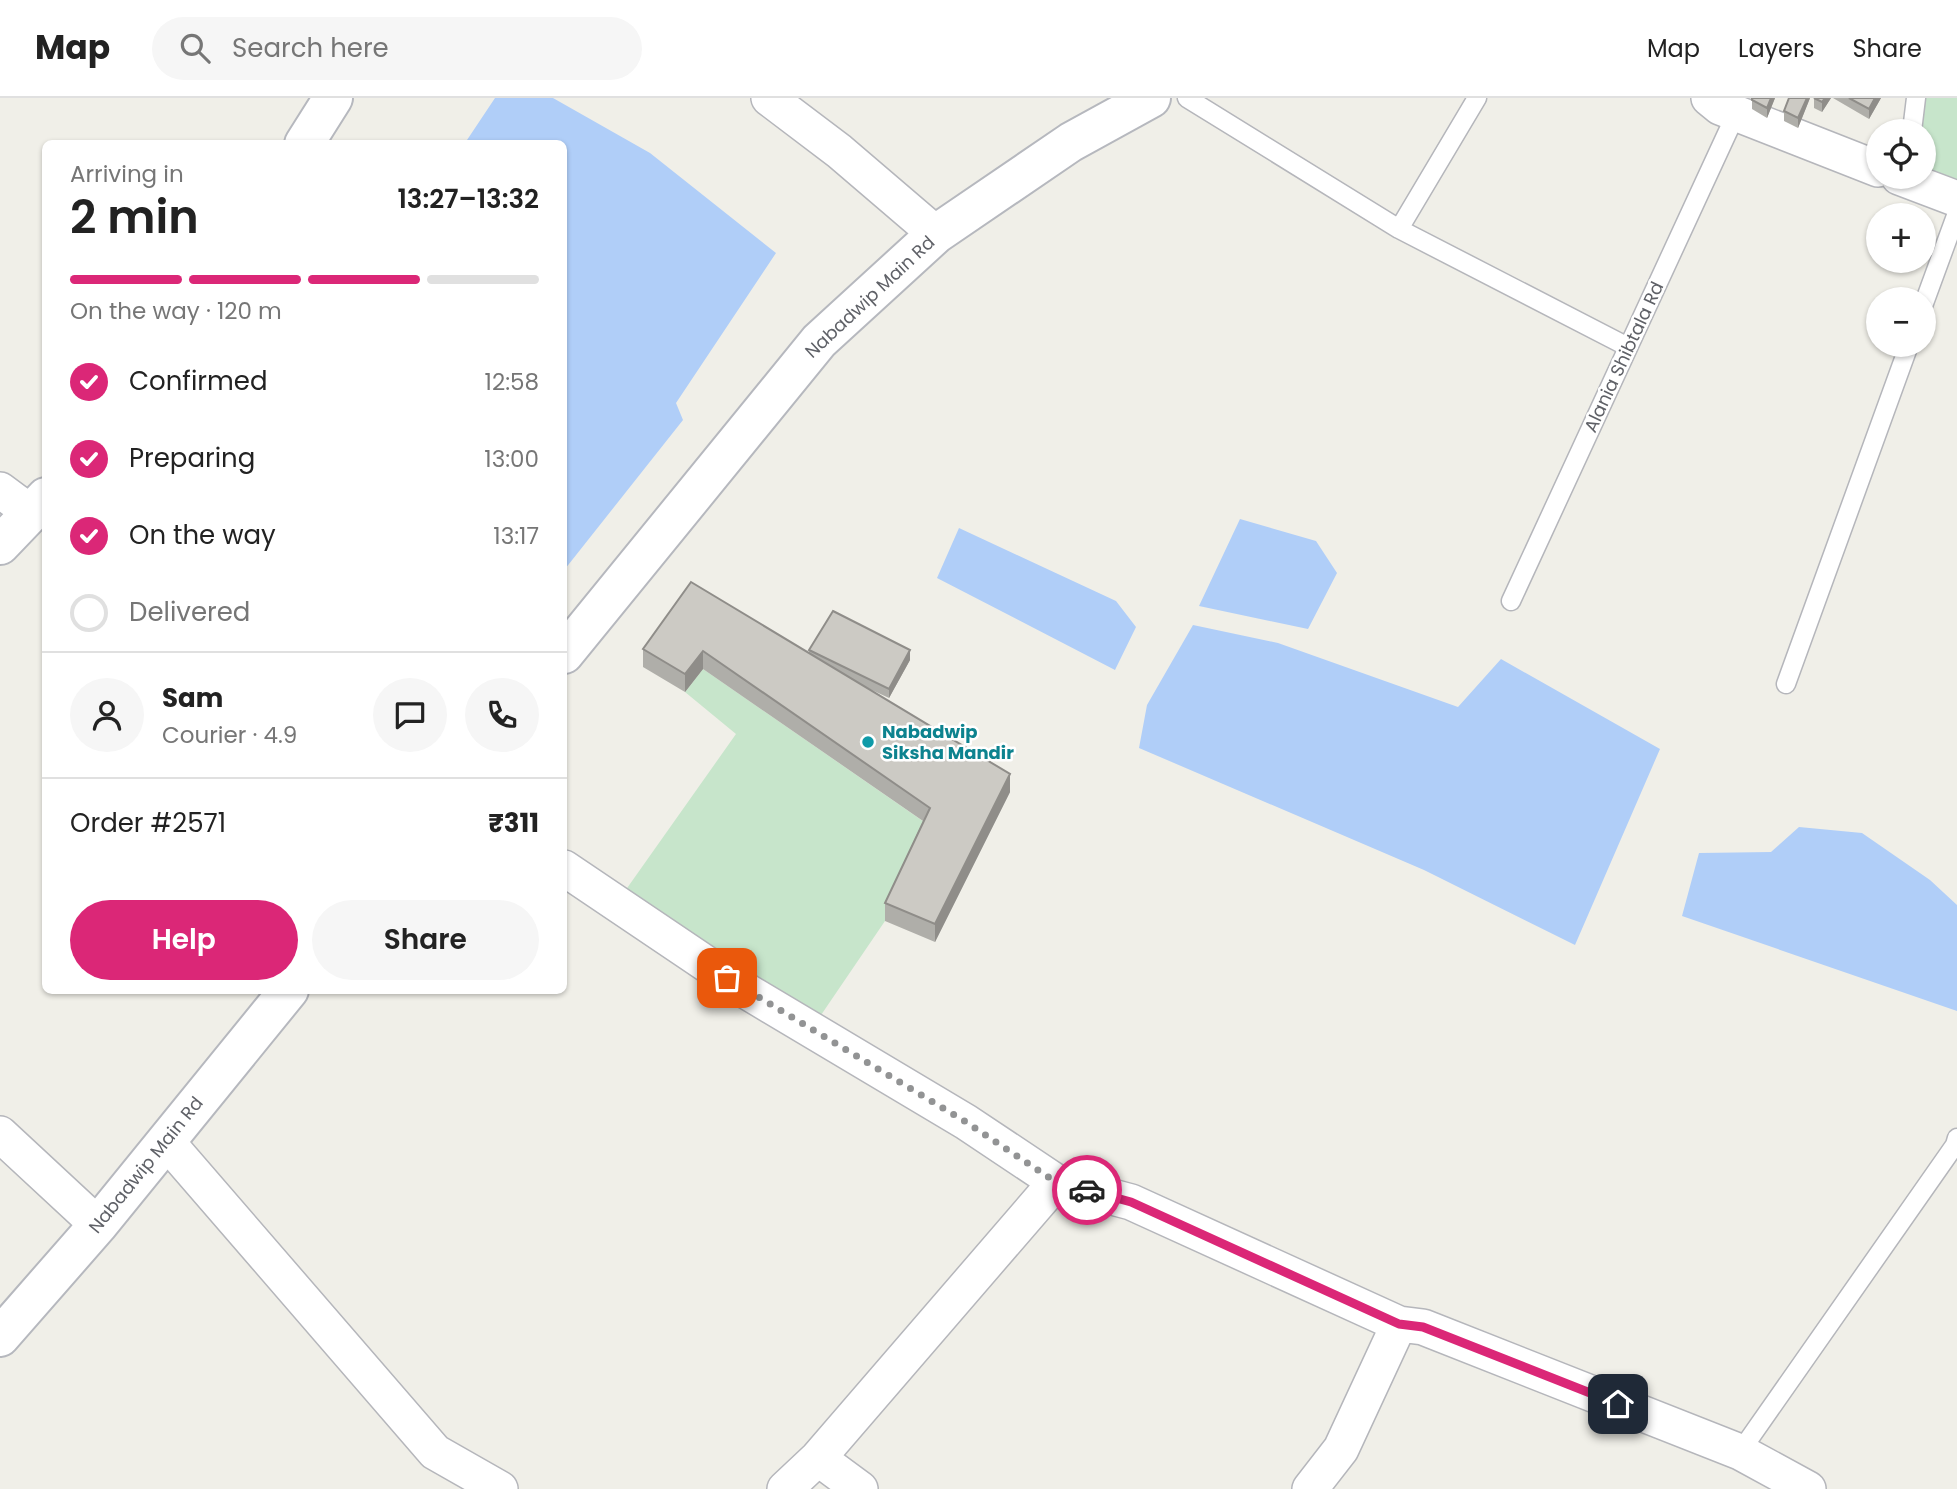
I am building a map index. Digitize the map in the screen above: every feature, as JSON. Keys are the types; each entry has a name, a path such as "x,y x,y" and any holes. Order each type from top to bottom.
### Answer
{"street":[{"path":"307,140 333,98"},
{"path":"769,98 839,151 936,234"},
{"name":"Nabadwip Main Rd","path":"567,650 819,341 936,234 1071,142 1151,98"},
{"path":"1723,106 1866,162"},
{"path":"1932,189 1957,199"},
{"path":"0,490 38,505 0,545"},
{"path":"567,870 748,992 966,1122 1056,1182 1131,1202 1399,1324 1423,1327 1740,1452 1808,1489"},
{"name":"Nabadwip Main Rd","path":"0,1337 98,1225 286,994"},
{"path":"0,1133 98,1225"},
{"path":"166,1141 435,1452 500,1489"},
{"path":"785,1489 818,1458 1056,1182"},
{"path":"1310,1489 1341,1449 1399,1324"},
{"path":"818,1458 860,1489"}],"lane":[{"path":"1187,98 1399,229 1629,347"},
{"path":"1399,229 1478,98"},
{"path":"1913,119 1916,98"},
{"name":"Alania Shibtala Rd","path":"1511,601 1629,347 1723,106"},
{"path":"1930,287 1957,213"},
{"path":"1786,684 1905,357"},
{"path":"1740,1452 1955,1145 1957,1138"}],"green space":[{"path":"1922,98 1957,98 1957,192 1936,183 1936,119 1920,119"},
{"path":"703,669 930,826 885,921 819,1018 625,891 736,734 685,692"}],"water":[{"path":"495,98 553,98 650,153 776,253 676,403 683,420 567,566 567,140 467,140"},
{"path":"1240,519 1316,541 1337,573 1308,629 1199,606"},
{"path":"959,528 1116,601 1136,627 1115,670 937,578"},
{"path":"1193,625 1278,643 1458,707 1501,659 1660,749 1575,945 1424,870 1139,748 1147,705"},
{"path":"1799,827 1862,833 1930,880 1957,905 1957,1011 1682,916 1699,853 1771,852"}],"building":[{"path":"1752,98 1771,98 1767,108"},
{"path":"1789,98 1807,98 1798,118 1784,111"},
{"path":"1849,98 1875,98 1869,109"},
{"name":"Nabadwip Siksha Mandir","path":"691,582 1010,774 935,924 885,903 930,808 703,651 685,674 643,649"},
{"path":"833,611 910,650 889,689 809,650"}],"way so far":[{"path":"727,978 966,1122 1056,1182 1087,1190"}],"place":[{"name":"Nabadwip Siksha Mandir","path":"868,742"}],"route":[{"path":"1087,1190 1131,1202 1399,1324 1423,1327 1618,1404"}]}
